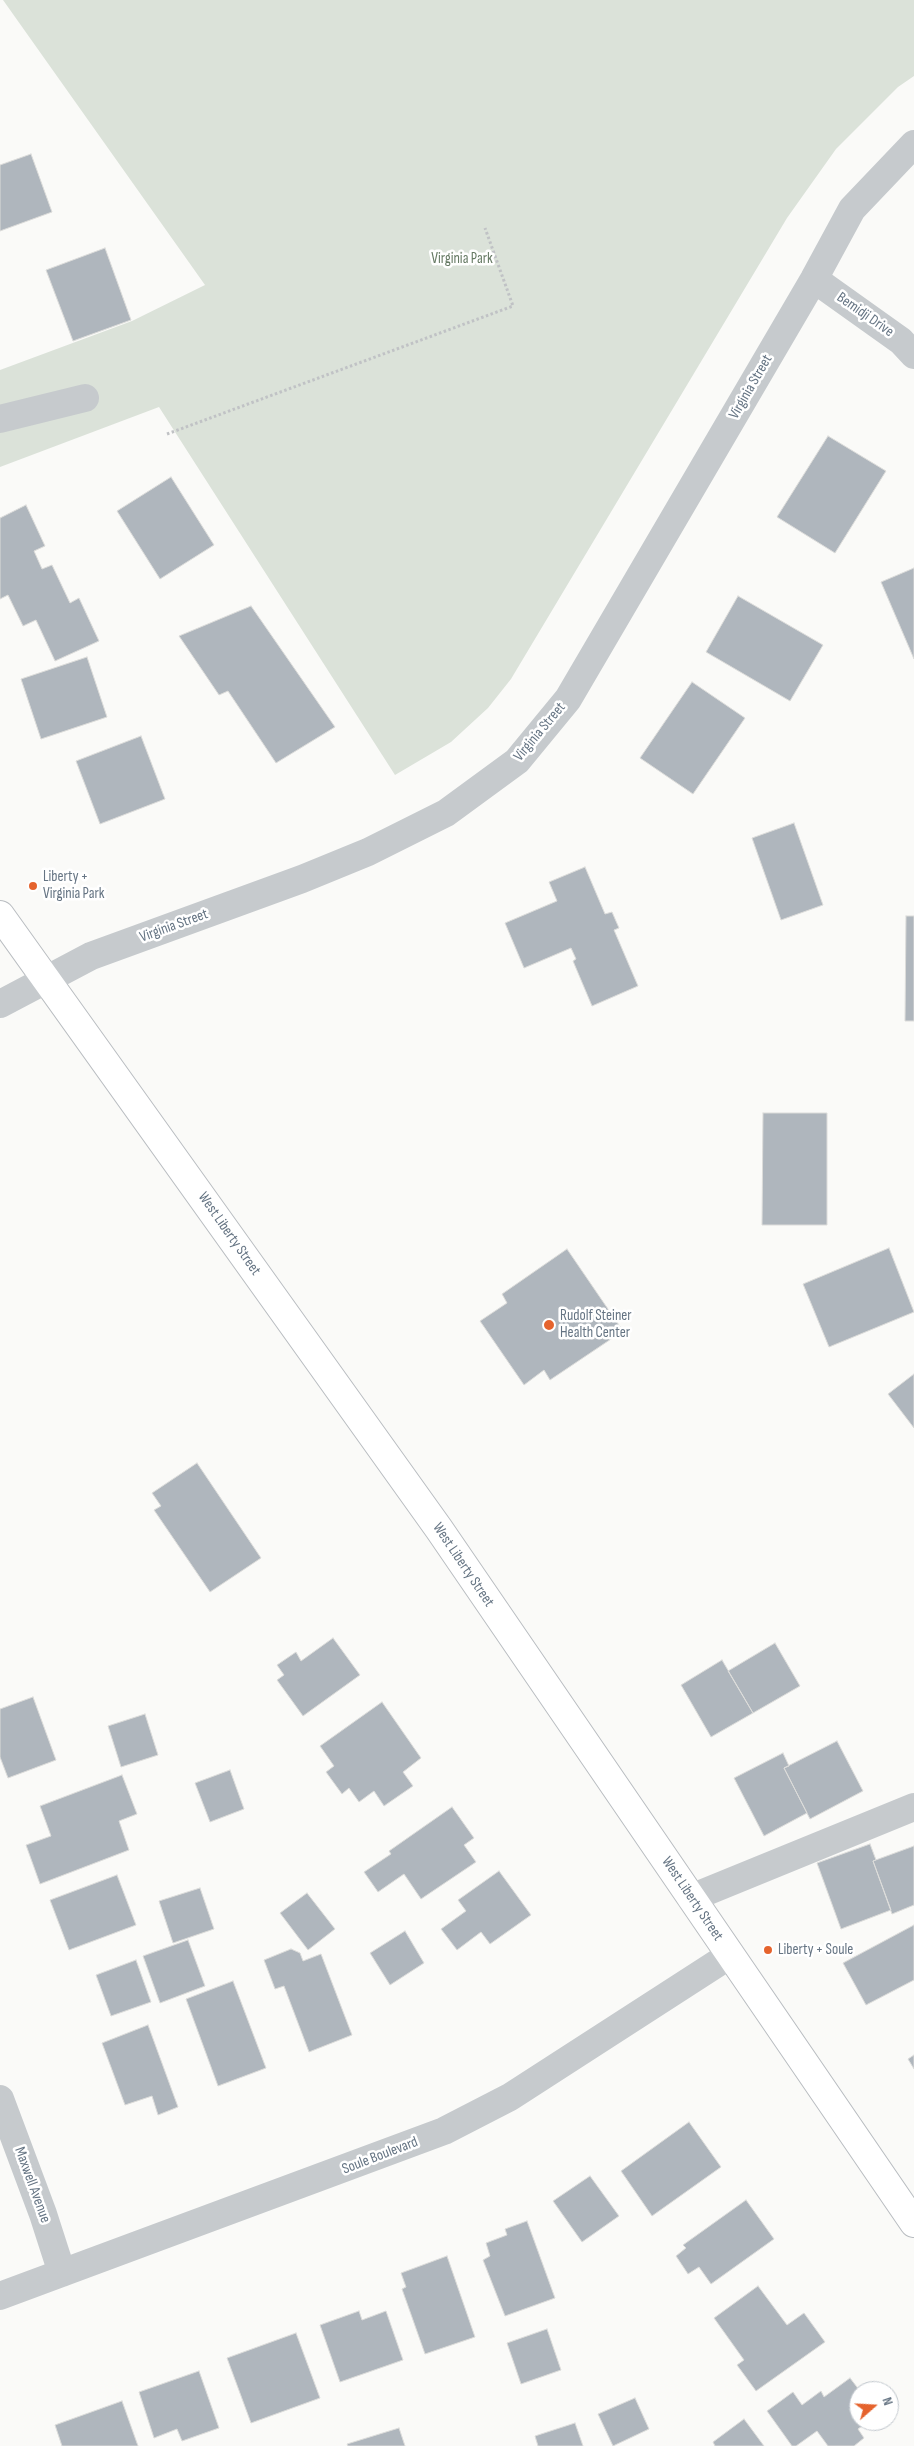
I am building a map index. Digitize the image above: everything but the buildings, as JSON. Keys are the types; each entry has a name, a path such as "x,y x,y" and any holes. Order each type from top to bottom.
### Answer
{"main road":[{"name":"West Liberty Street","path":"0,915 434,1521 914,2223"}],"street":[{"name":"Virginia Street","path":"0,1004 91,956 302,879 368,852 446,813 517,761 568,699 814,279 852,209 914,144"},
{"name":"Bemidji Drive","path":"814,279 901,341 914,355"},
{"path":"0,419 85,398"},
{"path":"691,1898 914,1807"},
{"name":"Soule Boulevard","path":"0,2296 444,2131 510,2097 730,1955"},
{"name":"Maxwell Avenue","path":"0,2099 43,2214 62,2273"}],"path":[{"path":"167,434 512,306 485,228"}],"green space":[{"name":"Virginia Park","path":"3,0 914,0 914,76 898,87 836,149 787,218 511,679 488,708 451,742 395,775 159,407 0,467 0,370 132,321 205,285"}],"place":[{"name":"Liberty + Virginia Park","path":"33,886"},
{"name":"Rudolf Steiner Health Center","path":"549,1325"},
{"name":"Liberty + Soule","path":"768,1950"}]}
